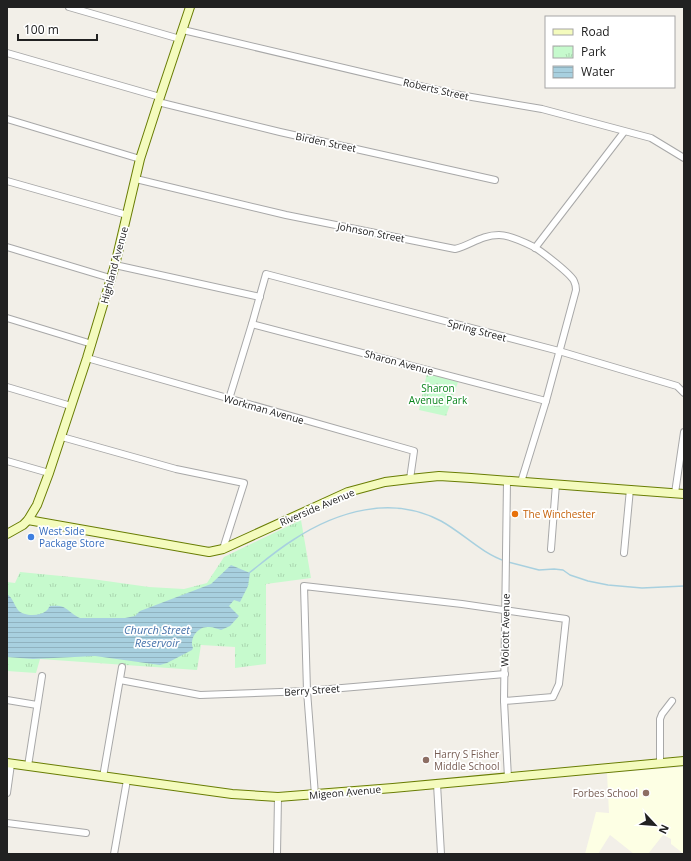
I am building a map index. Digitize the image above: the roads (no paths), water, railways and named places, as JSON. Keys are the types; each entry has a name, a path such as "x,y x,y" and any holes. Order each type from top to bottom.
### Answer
{"street":[{"path":"69,7 180,39"},
{"name":"Highland Avenue","path":"28,520 37,505 50,473 92,344 127,215 140,159 190,7"},
{"name":"Roberts Street","path":"183,30 454,94 542,109 651,138 684,158"},
{"name":"Birden Street","path":"7,54 159,99 280,132 495,180"},
{"path":"7,120 140,159"},
{"path":"535,248 624,132"},
{"name":"Johnson Street","path":"136,179 286,215 455,249 465,247 474,240 488,236 500,235 514,239 535,248 560,266 574,280 576,290 559,351"},
{"path":"7,181 127,215"},
{"path":"7,247 110,278"},
{"path":"114,264 260,297 229,399"},
{"name":"Spring Street","path":"260,297 266,274 559,351 677,386 684,392"},
{"path":"7,318 92,344"},
{"name":"Sharon Avenue","path":"252,324 546,401"},
{"path":"521,482 546,401 559,351"},
{"name":"Workman Avenue","path":"87,358 414,452 410,479"},
{"path":"7,387 71,406"},
{"path":"675,493 684,432"},
{"path":"62,437 176,469 244,484 223,549"},
{"path":"7,461 50,473"},
{"name":"Riverside Avenue","path":"28,520 209,552 223,549 348,492 385,482 439,476 684,494"},
{"name":"Wolcott Avenue","path":"507,481 504,701 508,778"},
{"path":"551,549 556,484"},
{"path":"624,553 630,490"},
{"path":"7,534 23,525 28,520"},
{"path":"314,795 307,691 304,586 462,604 566,619 559,684 553,697 504,701"},
{"path":"103,777 122,668"},
{"name":"Berry Street","path":"120,680 200,695 307,691 505,674"},
{"path":"28,766 42,676"},
{"path":"7,700 37,705"},
{"path":"660,763 660,719 672,701"},
{"name":"Migeon Avenue","path":"9,764 232,794 278,797 508,778 684,761"},
{"path":"7,793 9,764"},
{"path":"114,854 127,780"},
{"path":"438,784 441,854"},
{"path":"277,854 278,797"},
{"path":"7,823 86,833"}],"water":[{"name":"Church Street Reservoir","path":"231,565 250,573 248,586 240,602 234,600 229,606 239,616 230,626 221,630 209,627 201,628 193,637 192,650 167,663 160,665 95,656 33,659 7,657 7,594 11,597 18,610 27,615 43,613 47,611 50,606 60,606 80,618 125,618 135,616 140,611 211,584"}],"waterway":[{"path":"249,573 287,544 328,521 346,514 384,508 403,509 422,513 441,521 480,548 505,561"},
{"path":"508,562 539,570 563,570 570,575 588,581 608,585 642,588 684,586"}],"place":[{"name":"The Winchester","path":"515,514"},
{"name":"West Side Package Store","path":"31,537"},
{"name":"Harry S Fisher Middle School","path":"426,760"},
{"name":"Forbes School","path":"646,793"}],"park label":[{"name":"Sharon Avenue Park","path":"438,394"}]}
